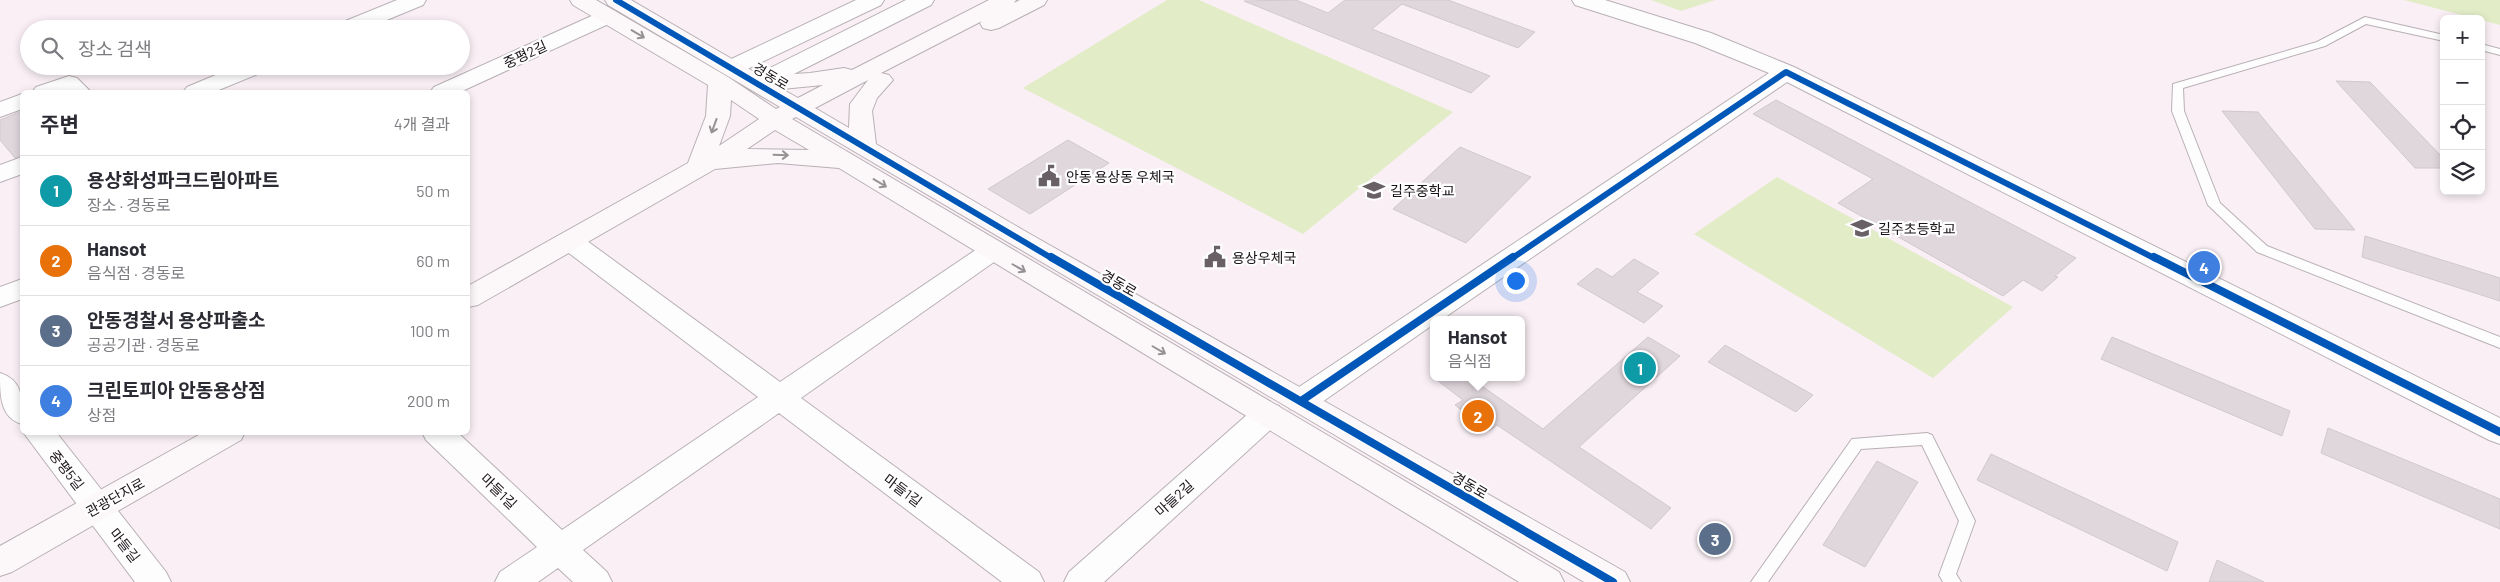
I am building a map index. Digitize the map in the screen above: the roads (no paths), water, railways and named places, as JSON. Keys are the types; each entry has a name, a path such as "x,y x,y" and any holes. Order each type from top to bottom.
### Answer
{"street":[{"path":"367,20 414,0"},
{"name":"경동로","path":"581,0 612,8 727,75 855,155 1301,402 1613,582"},
{"path":"699,168 718,116 727,75 873,0"},
{"path":"758,83 924,0"},
{"path":"470,297 725,153 873,76 1005,0"},
{"path":"758,83 873,76 1036,0"},
{"path":"1583,0 1703,38 1786,72 2500,432"},
{"name":"중평2길","path":"446,90 612,8"},
{"path":"1301,402 1786,72"},
{"path":"200,90 236,75"},
{"name":"경동로","path":"727,75 758,83 795,118"},
{"path":"699,168 755,155 855,155 860,107 873,76"},
{"path":"59,90 74,88"},
{"path":"0,110 20,102"},
{"name":"경동로","path":"855,155 992,252 1268,414 1547,582"},
{"path":"0,174 20,166"},
{"name":"마들1길","path":"570,241 1026,582"},
{"path":"512,582 992,252"},
{"path":"0,298 20,289"},
{"path":"0,384 20,410"},
{"name":"마들2길","path":"1081,582 1268,414"},
{"name":"중평5길","path":"40,435 96,508"},
{"name":"관광단지로","path":"0,562 225,435"},
{"name":"마들1길","path":"440,435 595,582"},
{"name":"마들길","path":"96,508 154,582"}],"lane":[{"path":"2440,37 2364,20 2321,44 2177,86 2178,112 2214,205 2262,249 2500,343"},
{"path":"2485,48 2500,52"},
{"path":"1759,582 1857,443 1927,439 1967,521 1947,575 1953,582"}],"place":[{"name":"안동 용상동 우체국","path":"1049,176"},
{"name":"길주중학교","path":"1374,190"},
{"name":"길주초등학교","path":"1862,228"},
{"name":"용상우체국","path":"1215,257"},
{"name":"크린토피아 안동용상점","path":"2204,267"},
{"name":"용상화성파크드림아파트","path":"1640,368"},
{"name":"Hansot","path":"1478,416"},
{"name":"안동경찰서 용상파출소","path":"1715,539"}]}
